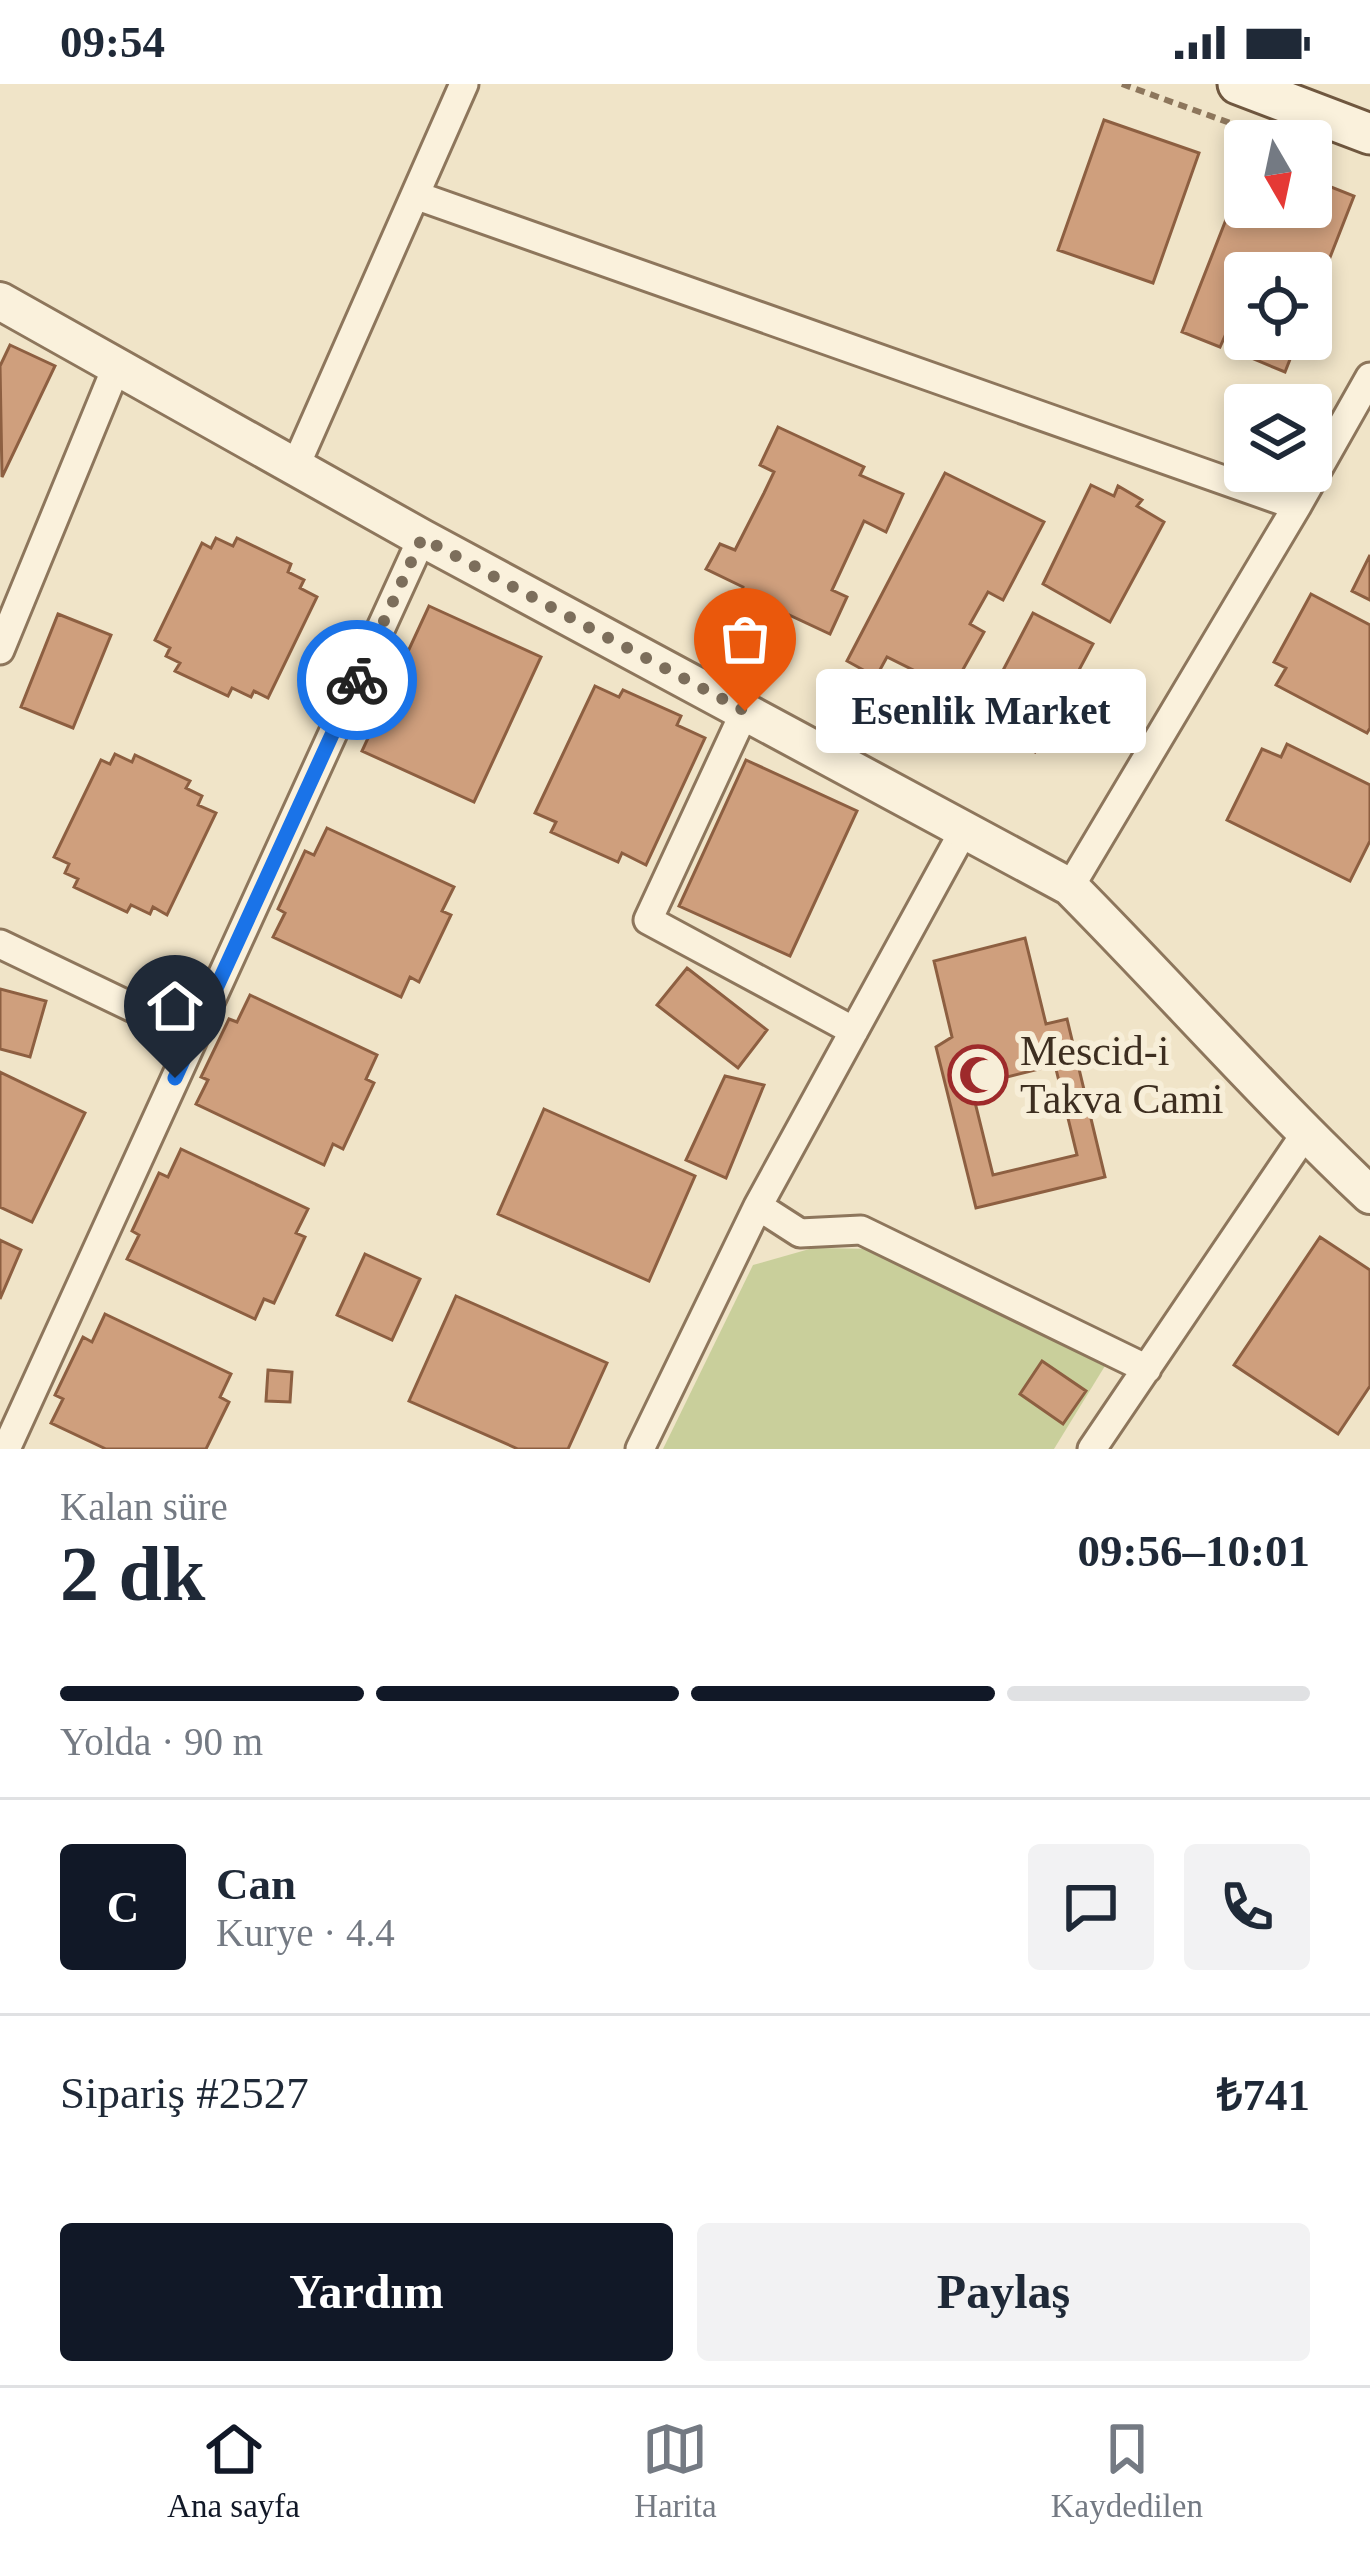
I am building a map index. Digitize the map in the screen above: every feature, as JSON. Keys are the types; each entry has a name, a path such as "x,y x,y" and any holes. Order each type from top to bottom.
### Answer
{"main road":[{"path":"1238,84 1370,134"}],"street":[{"path":"295,467 464,84"},
{"path":"415,195 1297,506"},
{"path":"0,301 422,538 1070,887 1305,1134 1370,1195"},
{"path":"0,650 116,368"},
{"path":"1070,887 1370,377"},
{"path":"6,1449 422,538"},
{"path":"745,711 648,920 854,1031"},
{"path":"640,1449 758,1207 964,830"},
{"path":"0,944 194,1037"},
{"path":"1093,1449 1305,1134"},
{"path":"758,1207 800,1233 860,1230 1147,1369"}],"path":[{"path":"1122,84 1224,121"}],"green space":[{"path":"813,1248 880,1249 1108,1361 1054,1449 663,1449 753,1265"}],"building":[{"path":"1104,120 1199,153 1153,283 1058,250"},
{"path":"1332,187 1354,196 1332,252 1224,252 1224,338 1220,347 1182,332 1224,225 1332,228"},
{"path":"10,345 55,366 2,477 0,366"},
{"path":"1256,360 1290,360 1285,372"},
{"path":"778,427 864,467 860,475 903,494 886,532 864,521 832,590 847,597 830,634 740,600 743,587 706,569 720,544 735,550 764,493 774,472 760,465"},
{"path":"945,473 1044,522 1003,600 988,592 970,624 984,632 943,705 905,685 913,670 887,657 876,677 847,661"},
{"path":"1091,485 1114,496 1118,486 1142,500 1137,506 1164,522 1110,622 1043,584"},
{"path":"216,538 233,546 237,538 291,564 288,572 304,580 300,588 317,597 268,698 232,688 228,696 175,671 180,663 166,656 170,648 155,640 202,543 211,548"},
{"path":"1370,555 1370,600 1352,591"},
{"path":"1311,594 1370,625 1367,733 1276,685 1286,668 1274,662"},
{"path":"429,606 541,657 474,802 362,751"},
{"path":"1033,613 1093,644 1035,752 977,720"},
{"path":"58,614 111,635 73,728 21,707"},
{"path":"595,686 619,697 623,690 681,716 677,725 705,738 646,865 622,853 618,862 551,832 556,822 535,813"},
{"path":"1287,744 1370,785 1370,841 1350,881 1227,820 1262,749 1281,757"},
{"path":"115,754 132,762 135,755 190,781 186,788 202,796 198,805 216,813 167,915 153,907 150,914 131,905 127,912 74,887 78,879 65,873 69,864 54,857 101,760 110,764"},
{"path":"746,760 857,811 790,956 679,906"},
{"path":"327,828 454,887 442,911 451,915 419,982 410,977 401,997 273,937 285,913 278,909 305,851 314,855"},
{"name":"Mescid-i Takva Cami","path":"1025,938 1046,1024 1067,1019 1105,1177 976,1208 936,1047 952,1037 934,961","holes":["1055,1065 1077,1155 993,1175 971,1086"]},
{"path":"687,968 767,1030 738,1068 657,1005"},
{"path":"0,989 46,1001 30,1057 0,1049"},
{"path":"250,995 377,1055 366,1079 374,1083 343,1149 333,1144 324,1165 196,1104 208,1080 201,1077 229,1019 237,1022"},
{"path":"0,1072 85,1113 32,1222 0,1207"},
{"path":"725,1076 764,1085 726,1178 686,1160"},
{"path":"544,1109 695,1176 649,1281 498,1214"},
{"path":"181,1149 308,1209 296,1233 305,1237 274,1303 264,1299 255,1319 127,1259 139,1235 132,1231 159,1173 168,1177"},
{"path":"1320,1237 1370,1270 1370,1386 1338,1434 1234,1365"},
{"path":"0,1240 21,1250 0,1299"},
{"path":"365,1254 420,1279 392,1340 337,1315"},
{"path":"456,1296 607,1363 568,1449 518,1449 409,1401"},
{"path":"105,1314 231,1374 220,1397 229,1402 206,1449 106,1449 51,1423 63,1399 55,1395 83,1337 92,1342"},
{"path":"1042,1361 1086,1391 1063,1424 1020,1394"},
{"path":"268,1370 292,1372 290,1402 266,1401"}],"way so far":[{"path":"357,680 422,538 745,711"}],"place":[{"name":"Esenlik Market","path":"745,711"},
{"name":"Mescid-i Takva Cami","path":"978,1075"}],"route":[{"path":"175,1078 357,680"}]}
